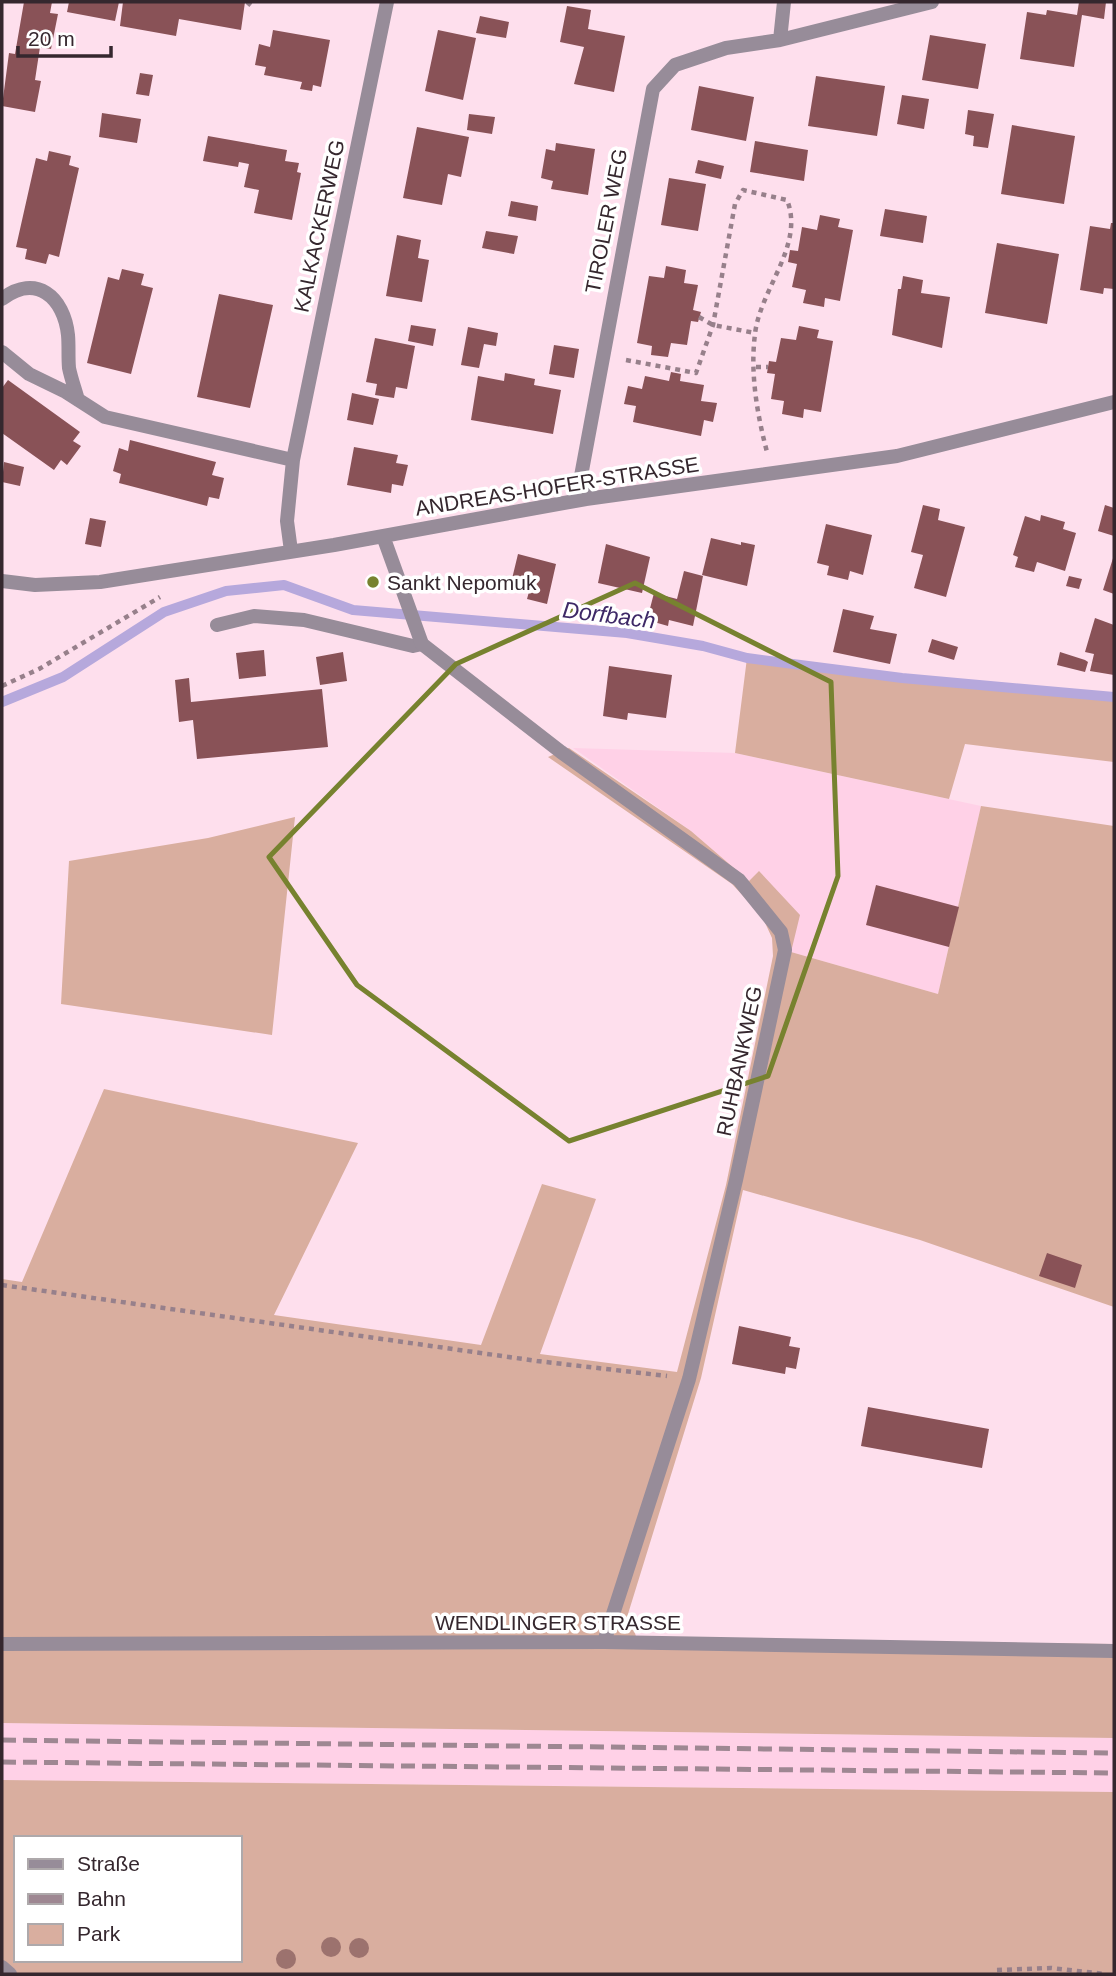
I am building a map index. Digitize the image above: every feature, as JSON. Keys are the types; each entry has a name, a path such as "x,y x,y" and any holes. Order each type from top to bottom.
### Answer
{"street":[{"name":"KALKACKERWEG","path":"290,551 287,521 293,460 387,2"},
{"path":"780,40 784,2"},
{"name":"TIROLER WEG","path":"586,499 581,476 653,89 675,65 726,48 780,40 932,2"},
{"path":"2,299 15,290 33,287 48,292 63,312 68,334 69,369 78,400"},
{"path":"2,352 29,374 105,417 293,460"},
{"name":"ANDREAS-HOFER-STRASSE","path":"2,581 35,585 100,582 383,536 586,499 897,456 1114,402"},
{"path":"217,625 254,616 304,620 413,646 420,639 383,536"},
{"name":"RUHBANKWEG","path":"420,639 562,752 739,880 781,932 785,950 736,1181 689,1379 604,1642"},
{"name":"WENDLINGER STRASSE","path":"2,1644 604,1642 1114,1651"},
{"path":"2,1967 10,1974"}],"path":[{"path":"247,2 253,6"},
{"path":"633,361 696,373 713,325 735,204 743,190 787,200 793,215 786,256 764,302 755,333 756,410 772,474"},
{"path":"699,317 713,325 755,333"},
{"path":"756,366 768,367"},
{"path":"2,686 38,669 163,595 162,570"},
{"path":"2,1285 537,1361 689,1379"},
{"path":"998,1970 1051,1968 1105,1974"}],"highlighted area":[{"path":"635,583 831,682 838,876 768,1076 569,1141 357,985 269,857 456,664"}],"shaded area":[{"path":"573,748 735,753 981,806 938,994 791,952 759,872 749,881 691,831"},
{"path":"2,1723 1114,1738 1114,1792 2,1780"}],"green space":[{"path":"747,658 902,678 1114,697 1114,762 965,744 949,799 735,753"},
{"path":"569,748 691,831 749,881 759,871 800,915 791,952 938,994 981,806 1114,826 1114,1307 920,1240 743,1190 701,1378 628,1614 637,1639 1114,1644 1114,1738 2,1723 2,1279 22,1282 104,1089 358,1143 274,1315 481,1345 542,1184 596,1199 540,1354 677,1372 726,1185 773,956 772,938 762,916 732,884 548,757"},
{"path":"295,817 272,1035 61,1004 69,861 208,838"},
{"path":"2,1780 1114,1792 1114,1974 2,1974"}],"building":[{"path":"24,2 52,2 50,13 58,14 51,49 40,47 35,80 41,81 35,112 2,106 9,53 15,54"},
{"path":"69,2 119,2 115,21 67,12"},
{"path":"123,2 245,2 241,30 179,19 176,36 120,26"},
{"path":"1079,2 1106,2 1104,19 1082,15 1074,67 1020,59 1027,12 1046,15 1047,10 1077,15"},
{"path":"567,6 591,10 588,29 625,36 614,92 574,84 584,47 560,42"},
{"path":"480,16 509,22 506,38 476,33"},
{"path":"273,30 330,40 321,87 313,85 312,91 300,89 302,82 264,75 266,67 255,65 259,44 270,47"},
{"path":"438,30 476,38 463,100 425,91"},
{"path":"930,35 986,44 978,89 922,80"},
{"path":"140,73 153,75 149,96 136,94"},
{"path":"816,76 885,86 877,136 808,126"},
{"path":"699,86 754,97 746,141 691,130"},
{"path":"902,95 929,99 924,129 897,124"},
{"path":"968,110 994,114 988,148 973,146 974,136 965,134"},
{"path":"102,113 141,119 137,143 99,137"},
{"path":"469,114 495,117 492,134 467,130"},
{"path":"1012,125 1075,136 1064,204 1001,194"},
{"path":"417,127 469,137 461,177 448,174 442,205 403,198"},
{"path":"208,136 287,150 285,161 299,163 297,172 301,173 292,220 254,213 259,190 244,187 249,164 239,162 238,167 203,161"},
{"path":"755,141 808,150 804,181 750,172"},
{"path":"556,143 595,149 588,195 551,189 553,181 541,178 546,149 555,151"},
{"path":"49,151 71,156 69,165 79,168 59,257 49,254 46,264 25,259 27,249 16,247 36,158 47,161"},
{"path":"698,160 724,166 721,179 695,173"},
{"path":"669,178 706,184 698,231 661,225"},
{"path":"511,201 538,206 536,221 508,216"},
{"path":"885,209 927,216 923,243 880,236"},
{"path":"820,215 840,219 838,227 853,230 840,301 825,298 824,307 803,303 806,290 792,287 797,264 788,262 790,250 798,251 802,227 817,230"},
{"path":"1111,223 1114,223 1114,289 1104,288 1103,294 1080,290 1090,226 1110,229"},
{"path":"486,231 518,236 514,254 482,248"},
{"path":"397,235 421,240 418,258 429,260 422,302 386,296"},
{"path":"997,243 1059,254 1047,324 985,313"},
{"path":"666,266 686,270 684,283 698,285 693,310 701,312 698,322 691,321 687,345 671,343 668,357 651,355 652,346 637,343 649,276 664,278"},
{"path":"122,269 144,274 141,285 153,288 131,374 87,363 108,277 119,280"},
{"path":"903,276 923,280 921,293 950,297 942,348 892,335 898,289 901,289"},
{"path":"219,294 273,305 250,408 197,397"},
{"path":"411,325 436,329 433,346 408,341"},
{"path":"799,326 819,330 817,338 833,341 821,412 804,409 803,418 782,414 784,401 771,399 775,374 767,373 769,361 776,362 781,338 796,340"},
{"path":"468,327 498,333 496,346 484,344 479,368 461,365"},
{"path":"375,338 415,346 407,389 396,387 394,398 375,395 377,384 366,382"},
{"path":"554,345 579,349 574,378 549,374"},
{"path":"671,372 681,374 680,381 704,385 701,401 717,403 713,422 704,420 701,436 633,422 636,406 624,404 628,386 642,389 645,376 669,381"},
{"path":"505,373 535,379 534,385 561,390 553,434 471,420 478,376 504,381"},
{"path":"8,380 80,432 73,441 81,446 67,465 61,460 54,470 2,433 2,388"},
{"path":"352,393 379,399 373,425 347,420"},
{"path":"130,440 216,462 212,475 224,478 219,499 209,497 207,506 119,483 121,474 113,471 119,448 128,451"},
{"path":"354,447 398,455 396,463 408,465 403,486 392,484 391,493 347,485"},
{"path":"4,462 24,467 20,486 2,482"},
{"path":"923,505 940,509 938,520 965,527 946,597 914,588 923,555 911,552"},
{"path":"1105,505 1114,508 1114,536 1098,531"},
{"path":"1041,515 1065,522 1063,529 1076,533 1065,571 1037,562 1034,572 1015,567 1018,557 1013,555 1025,516 1040,521"},
{"path":"90,518 106,521 101,547 85,544"},
{"path":"826,524 872,535 863,575 850,571 848,580 827,575 829,566 817,563"},
{"path":"711,538 741,545 741,542 755,545 747,586 702,575"},
{"path":"606,544 650,557 642,593 598,583"},
{"path":"518,554 556,564 547,604 527,599 530,588 511,583"},
{"path":"1114,555 1114,594 1103,590"},
{"path":"684,571 703,576 693,626 669,620 668,626 647,620 654,593 677,599"},
{"path":"1069,576 1082,579 1079,589 1066,586"},
{"path":"843,609 874,616 870,629 897,634 890,664 833,652"},
{"path":"1095,618 1114,625 1114,675 1090,671 1094,654 1085,652"},
{"path":"932,639 958,647 954,660 928,652"},
{"path":"264,650 266,676 239,679 236,653"},
{"path":"343,652 347,681 320,685 316,657"},
{"path":"1060,652 1088,662 1085,672 1057,665"},
{"path":"609,666 672,675 666,718 628,713 627,720 603,716"},
{"path":"189,678 191,702 322,689 328,747 197,759 193,720 179,722 175,680"},
{"path":"876,885 959,907 949,947 866,925"},
{"path":"1047,1253 1082,1265 1075,1288 1039,1276"},
{"path":"739,1326 791,1337 789,1346 800,1348 796,1369 786,1367 785,1374 732,1364"},
{"path":"868,1407 989,1429 982,1468 861,1446"}],"waterway":[{"name":"Dorfbach","path":"2,702 63,677 164,612 226,591 284,585 353,610 627,633 703,646 747,658 902,678 1114,697"}],"railway":[{"path":"2,1740 1114,1753"},
{"path":"2,1762 1114,1773"}],"place":[{"name":"Sankt Nepomuk","path":"373,582"}]}
